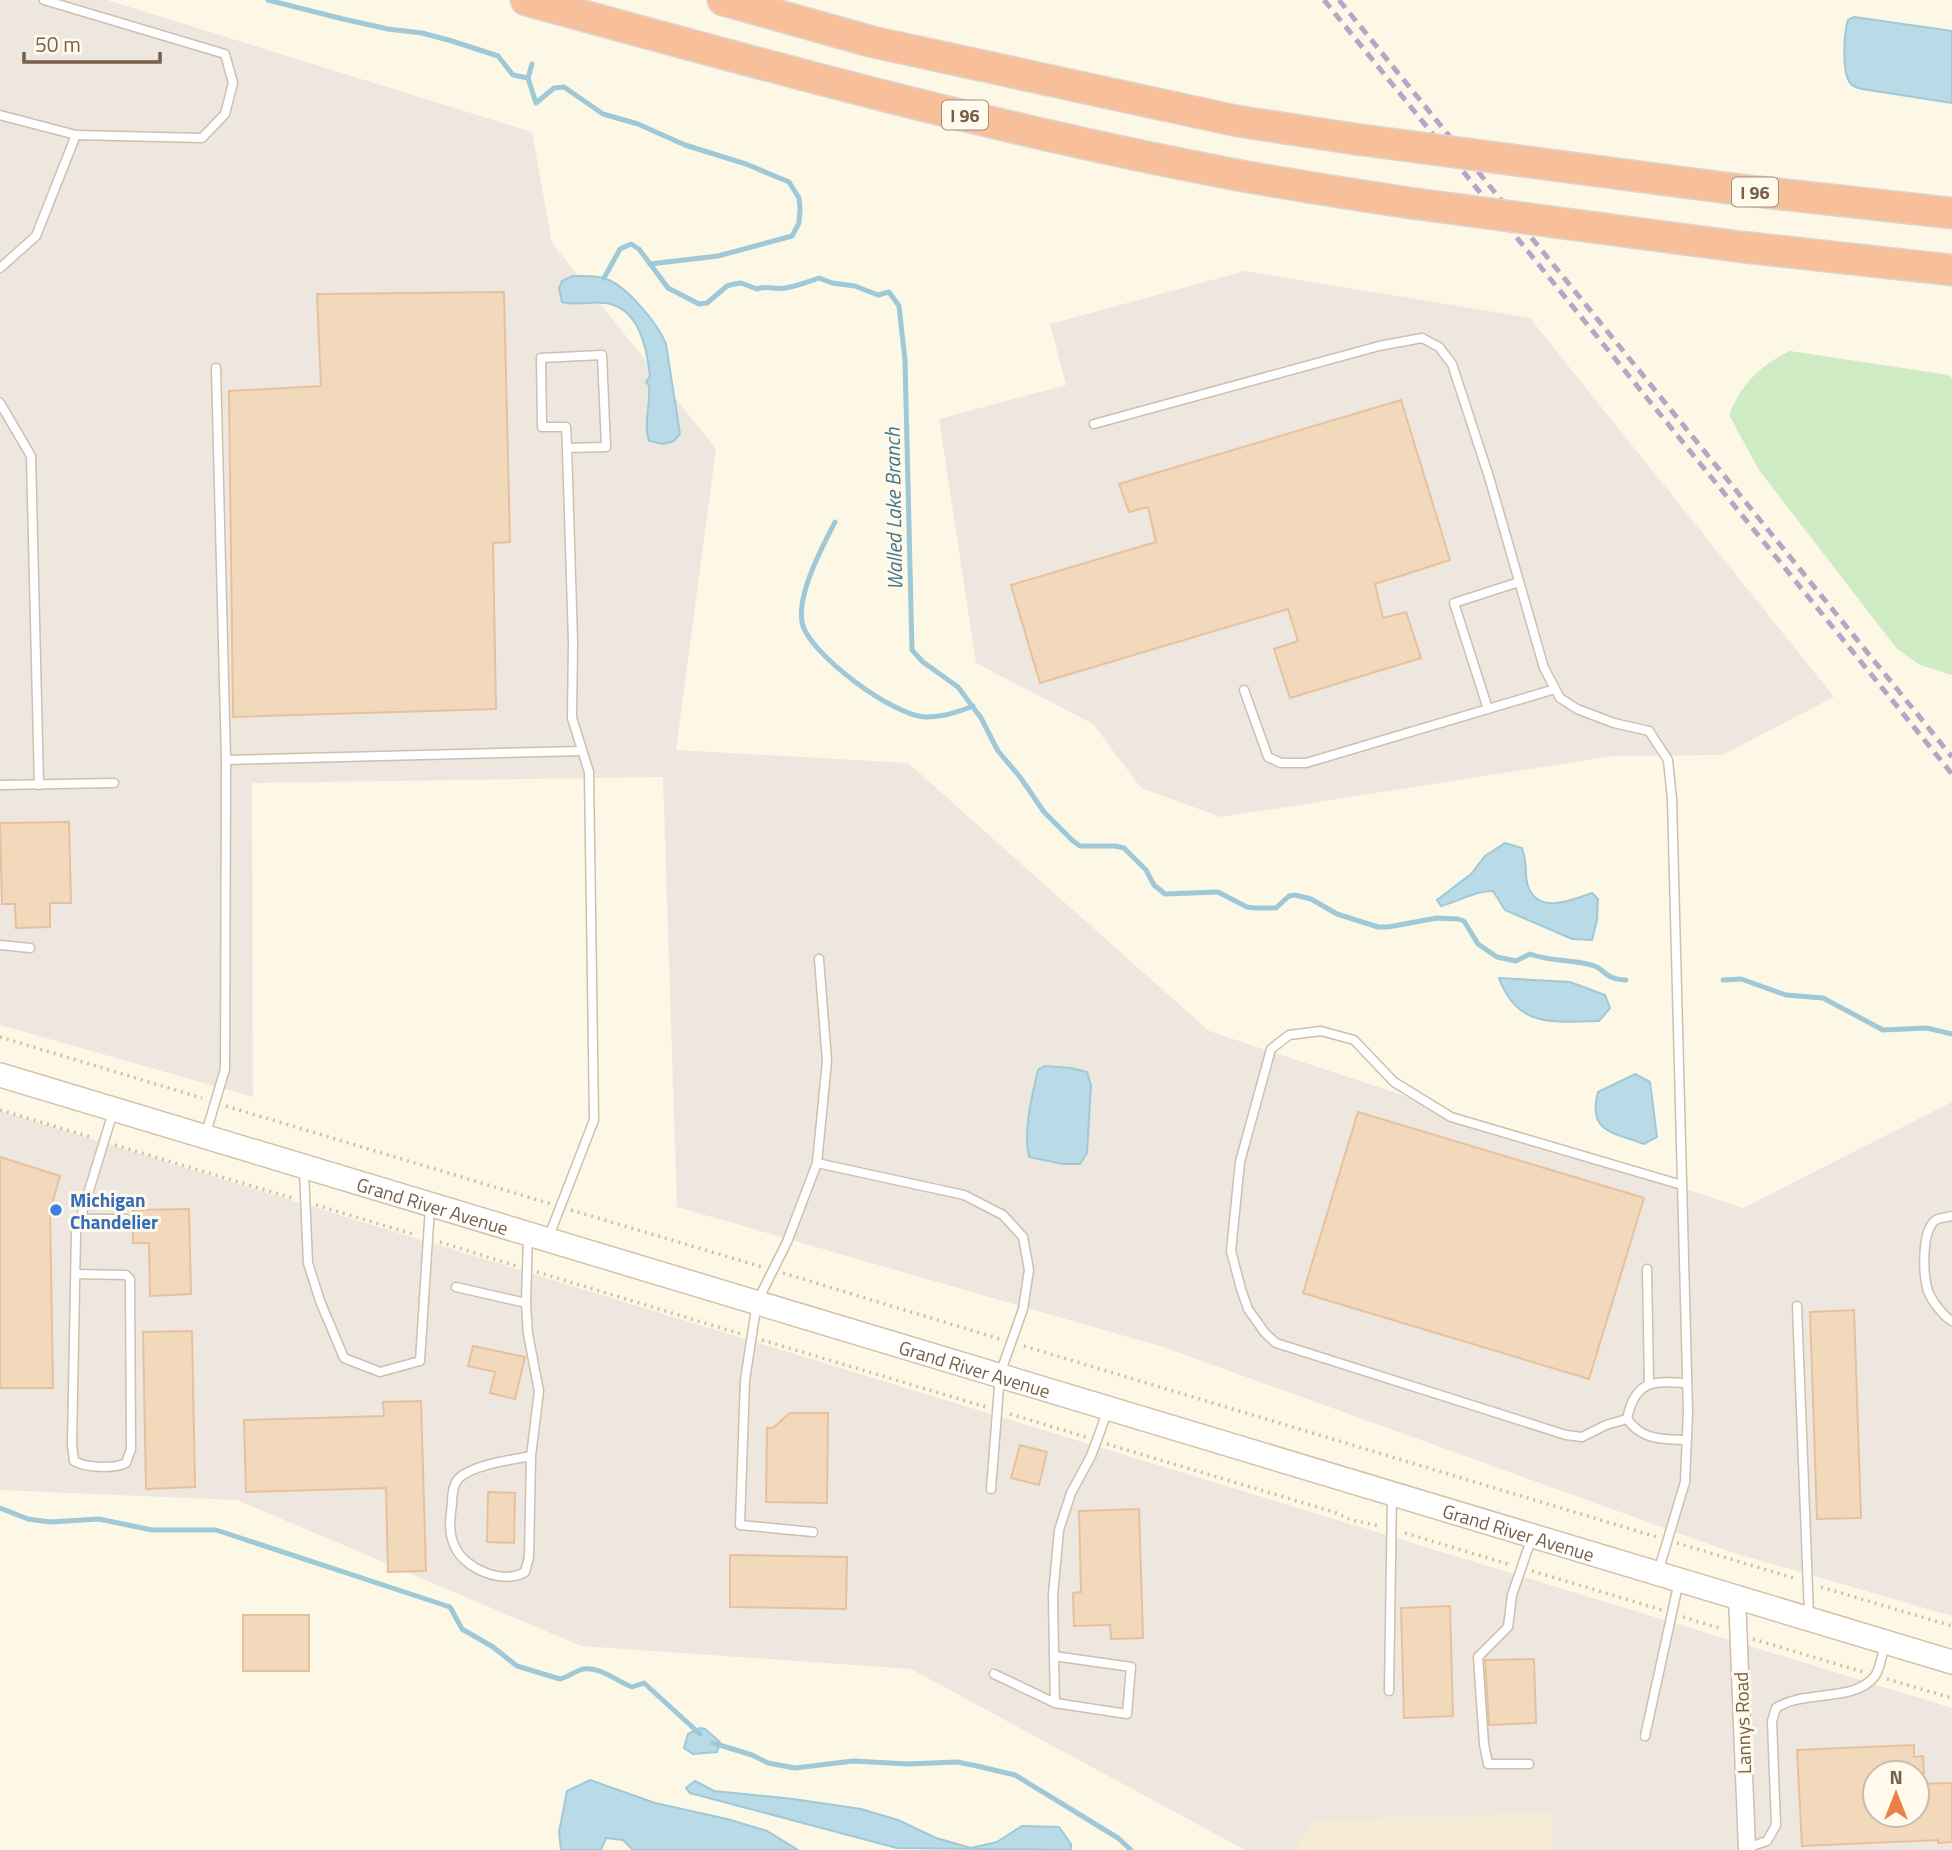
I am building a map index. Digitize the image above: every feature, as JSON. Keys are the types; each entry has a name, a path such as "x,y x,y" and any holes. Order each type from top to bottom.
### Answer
{"highway":[{"name":"I 96","path":"526,0 879,95 1231,174 1410,204 1742,247 1952,270"},
{"name":"I 96","path":"723,0 873,42 1237,121 1734,189 1952,213"}],"main road":[{"name":"Grand River Avenue","path":"0,1075 1952,1662"}],"street":[{"name":"Lannys Road","path":"1737,1596 1746,1849"}],"lane":[{"path":"0,115 76,135 202,138 225,114 233,83 225,54 44,0"},
{"path":"0,268 36,236 76,135"},
{"path":"1094,424 1379,346 1422,338 1439,347 1452,364 1544,668 1555,689 1560,698 1577,709 1649,732 1668,760 1672,799 1687,1384 1686,1440 1685,1482 1668,1540 1669,1575 1645,1736"},
{"path":"531,1456 469,1472 457,1480 450,1527 454,1546 463,1558 488,1574 509,1578 519,1576 525,1573 528,1566 531,1456 539,1391 528,1334 526,1303 538,1236 560,1206 594,1120 589,772 572,718 573,641 566,427 542,427 541,358 602,355 606,447 567,448"},
{"path":"205,1136 225,1069 226,760 216,368"},
{"path":"0,403 31,456 39,785"},
{"path":"1488,709 1454,603 1519,582"},
{"path":"1244,690 1268,757 1281,763 1306,764 1555,689"},
{"path":"226,760 582,751"},
{"path":"0,785 114,783"},
{"path":"0,945 30,948"},
{"path":"813,1532 740,1525 745,1380 757,1302 787,1242 817,1163 827,1061 819,959"},
{"path":"1627,1419 1606,1425 1582,1437 1566,1435 1276,1343 1265,1333 1248,1309 1231,1251 1240,1162 1271,1049 1289,1035 1321,1031 1354,1040 1394,1082 1451,1117 1682,1185"},
{"path":"75,1274 126,1275 130,1279 131,1449 126,1463 120,1466 81,1465 74,1461 72,1453 75,1274 76,1233 113,1109"},
{"path":"817,1163 964,1195 1003,1215 1023,1237 1029,1270 1023,1309 1000,1374 991,1489"},
{"path":"304,1166 308,1263 320,1301 344,1358 380,1372 419,1361 430,1204"},
{"path":"1952,1216 1936,1220 1928,1230 1925,1255 1928,1292 1945,1317 1952,1321"},
{"path":"80,1219 126,1219"},
{"path":"1647,1269 1649,1384"},
{"path":"456,1287 526,1303"},
{"path":"1797,1306 1810,1618"},
{"path":"1686,1440 1660,1439 1636,1432 1627,1419 1631,1401 1638,1391 1649,1384 1687,1384"},
{"path":"1055,1703 1053,1595 1059,1530 1071,1493 1091,1456 1109,1407"},
{"path":"1389,1691 1392,1492"},
{"path":"1528,1764 1488,1764 1484,1744 1478,1657 1508,1627 1512,1595 1533,1534"},
{"path":"1746,1849 1767,1841 1776,1825 1772,1721 1776,1707 1789,1700 1857,1691 1876,1675 1886,1641"},
{"path":"994,1674 1055,1703 1127,1714 1131,1667 1054,1656"}],"path":[{"path":"0,1037 1952,1626"}],"shaded area":[{"path":"0,0 107,0 532,132 552,243 716,449 676,750 908,763 1209,1031 1743,1208 1952,1102 1952,1616 1731,1552 1163,1347 677,1207 663,777 252,783 253,1097 0,1025"},
{"path":"1245,271 1530,318 1834,697 1722,755 1613,756 1221,817 1141,788 1093,724 976,663 939,419 1066,385 1050,324"},
{"path":"0,1111 1952,1708 1952,1850 1552,1850 1551,1813 1314,1821 1295,1850 1245,1850 911,1669 581,1646 237,1500 0,1490"},
{"path":"1551,1813 1552,1850 1295,1850 1314,1821"}],"green space":[{"path":"1790,351 1949,375 1952,379 1952,675 1920,665 1897,649 1759,470 1729,415 1753,377"}],"water":[{"path":"1854,17 1952,31 1952,103 1862,89 1852,85 1846,71 1844,53 1848,20"},
{"path":"573,276 606,279 623,289 649,316 662,336 666,344 680,434 674,441 663,444 649,441 649,385 646,382 650,376 649,365 639,330 633,320 617,306 605,303 562,302 559,288 562,281"},
{"path":"1505,843 1522,848 1528,886 1539,900 1556,903 1592,893 1598,899 1592,940 1572,939 1505,910 1493,891 1473,894 1441,906 1437,900 1471,874 1485,856"},
{"path":"1499,978 1570,982 1605,995 1610,1008 1599,1021 1538,1019 1516,1006"},
{"path":"1045,1066 1087,1072 1091,1085 1087,1153 1080,1164 1063,1164 1029,1157 1027,1136 1031,1102 1038,1070"},
{"path":"1635,1074 1650,1082 1657,1137 1644,1144 1606,1129 1596,1116 1598,1092"},
{"path":"700,1728 720,1742 717,1752 693,1754 684,1748 688,1734"},
{"path":"590,1780 655,1803 767,1831 798,1850 633,1850 623,1840 606,1838 601,1850 561,1850 559,1832 567,1791"},
{"path":"695,1781 714,1791 861,1809 898,1820 936,1838 971,1848 997,1842 1022,1826 1059,1827 1071,1844 1071,1850 897,1848 690,1793 686,1788"}],"building":[{"path":"504,292 510,542 493,543 496,709 233,717 229,391 321,386 317,294"},
{"path":"1401,400 1450,560 1375,584 1383,618 1406,612 1421,658 1290,698 1274,649 1298,641 1288,609 1040,683 1011,585 1156,542 1148,507 1129,512 1119,484"},
{"path":"69,822 71,903 50,903 50,927 16,928 15,904 2,904 0,823"},
{"path":"1358,1112 1644,1198 1589,1379 1303,1293"},
{"path":"0,1157 60,1176 50,1211 53,1388 0,1388"},
{"path":"189,1209 191,1294 150,1296 149,1243 133,1243 133,1210"},
{"path":"1854,1310 1861,1518 1817,1519 1810,1312"},
{"path":"192,1331 195,1487 146,1489 143,1332"},
{"path":"473,1346 525,1357 515,1399 490,1393 495,1372 468,1366"},
{"path":"421,1401 426,1571 388,1572 386,1488 246,1492 244,1420 384,1416 383,1402"},
{"path":"790,1413 828,1413 827,1503 766,1502 767,1428 773,1428"},
{"path":"1020,1445 1047,1452 1039,1485 1011,1478"},
{"path":"488,1492 515,1493 514,1543 487,1542"},
{"path":"1139,1509 1143,1638 1111,1639 1110,1625 1074,1626 1073,1593 1081,1592 1079,1511"},
{"path":"730,1555 847,1557 846,1609 730,1607"},
{"path":"1450,1606 1453,1716 1404,1718 1401,1608"},
{"path":"243,1615 309,1615 309,1671 243,1671"},
{"path":"1534,1659 1536,1723 1489,1725 1485,1660"},
{"path":"1914,1745 1914,1757 1923,1756 1923,1759 1861,1759 1861,1829 1931,1829 1931,1784 1952,1783 1952,1842 1938,1843 1938,1840 1802,1846 1797,1750"}],"waterway":[{"path":"268,0 343,19 452,41 498,56 513,75 528,78"},
{"name":"Walled Lake Branch","path":"532,64 528,78 536,103 554,88 564,87 603,114 638,124 685,145 746,164 789,182 799,198 799,223 792,236 718,256 650,264"},
{"name":"Walled Lake Branch","path":"604,278 620,249 631,244 639,249 668,288 699,304 707,303 727,286 734,284 741,283 757,289 781,288 819,278 855,286 878,295 889,292 899,306 905,360 912,650 923,662 958,687 981,718 998,751 1044,812 1080,846 1124,848 1146,870 1154,885 1165,894 1218,892 1247,907 1255,908 1276,908 1289,896 1295,895 1311,899 1337,914 1378,927 1437,918 1458,919 1464,921 1478,944 1497,957 1516,961 1530,954 1583,963 1596,966 1613,978 1626,980"},
{"path":"835,522 812,571 803,598 802,622 807,635 835,666 894,707 926,717 973,706"},
{"name":"Walled Lake Branch","path":"1723,980 1741,979 1786,995 1823,998 1883,1030 1927,1028 1952,1034"},
{"path":"0,1508 28,1519 50,1522 99,1519 152,1530 216,1530 450,1607 462,1629 493,1647 517,1666 560,1679 580,1670 593,1669 632,1687 644,1683 700,1734"},
{"path":"713,1743 768,1763 795,1768 853,1761 908,1764 957,1762 1015,1775 1118,1838 1131,1850"}],"railway":[{"path":"1324,0 1952,774"},
{"path":"1339,0 1952,757"}],"place":[{"name":"Michigan Chandelier","path":"56,1210"}]}
